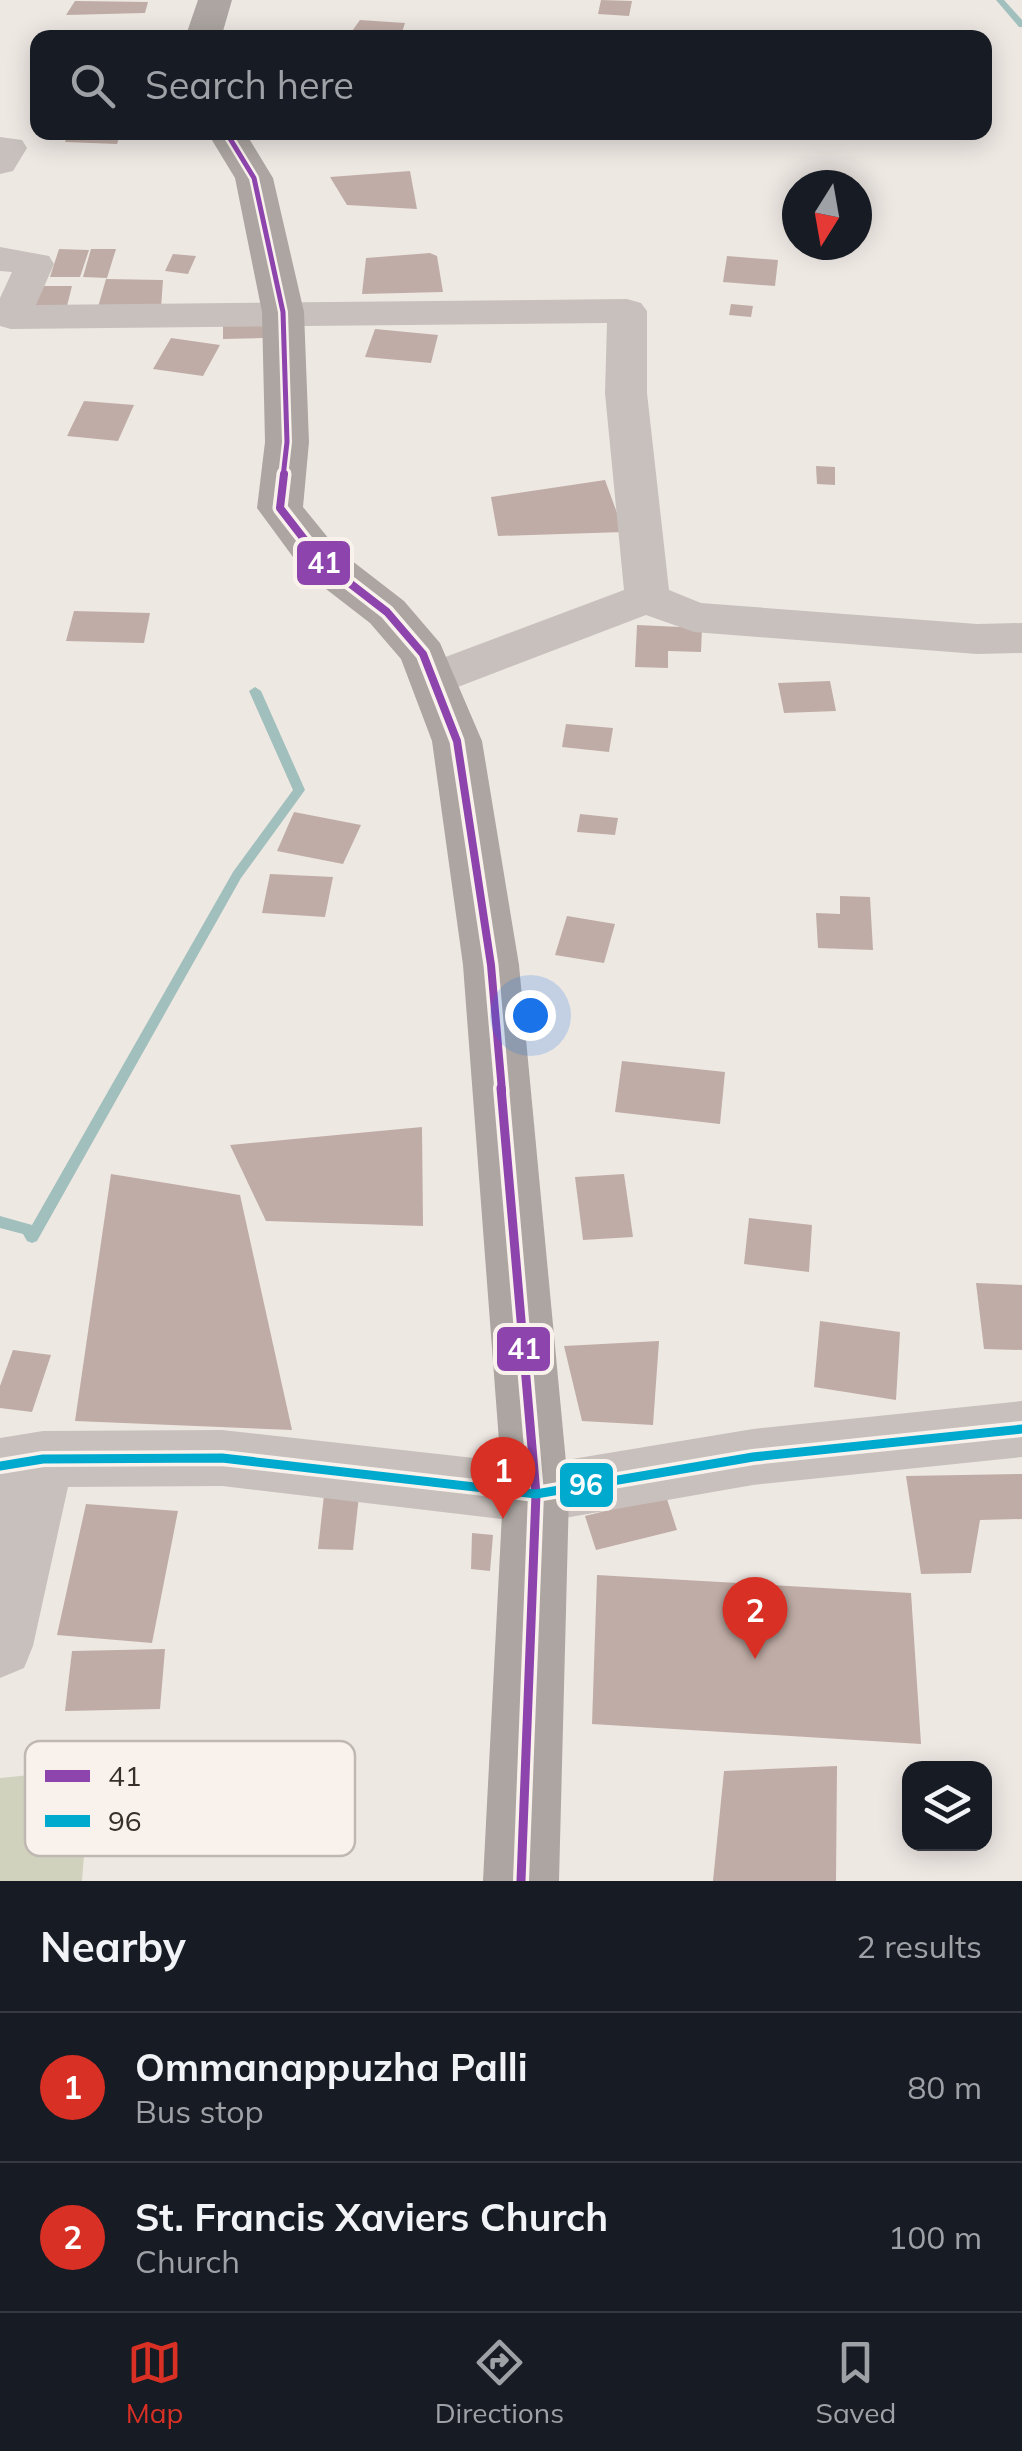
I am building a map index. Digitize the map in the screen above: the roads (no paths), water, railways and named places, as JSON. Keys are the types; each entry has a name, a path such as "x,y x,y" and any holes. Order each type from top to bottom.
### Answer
{"main road":[{"path":"206,30 216,0"},
{"path":"231,140 254,178 282,312 287,442 280,508 321,561 387,612 423,654 457,741 491,965 536,1494 521,1881"}],"street":[{"path":"0,148 9,148 0,163"},
{"path":"0,259 34,264 5,319 627,310 626,393 648,598"},
{"path":"433,679 648,598 694,617 922,635 1022,638"},
{"path":"0,1646 22,1462 222,1458 536,1494 752,1457 1022,1429"}],"waterway":[{"path":"1000,0 1022,25"},
{"path":"0,1222 28,1229 32,1237 237,875 299,790 255,691"}],"place":[{"name":"Ommanappuzha Palli","path":"503,1519"},
{"name":"St. Francis Xaviers Church","path":"755,1659"}]}
